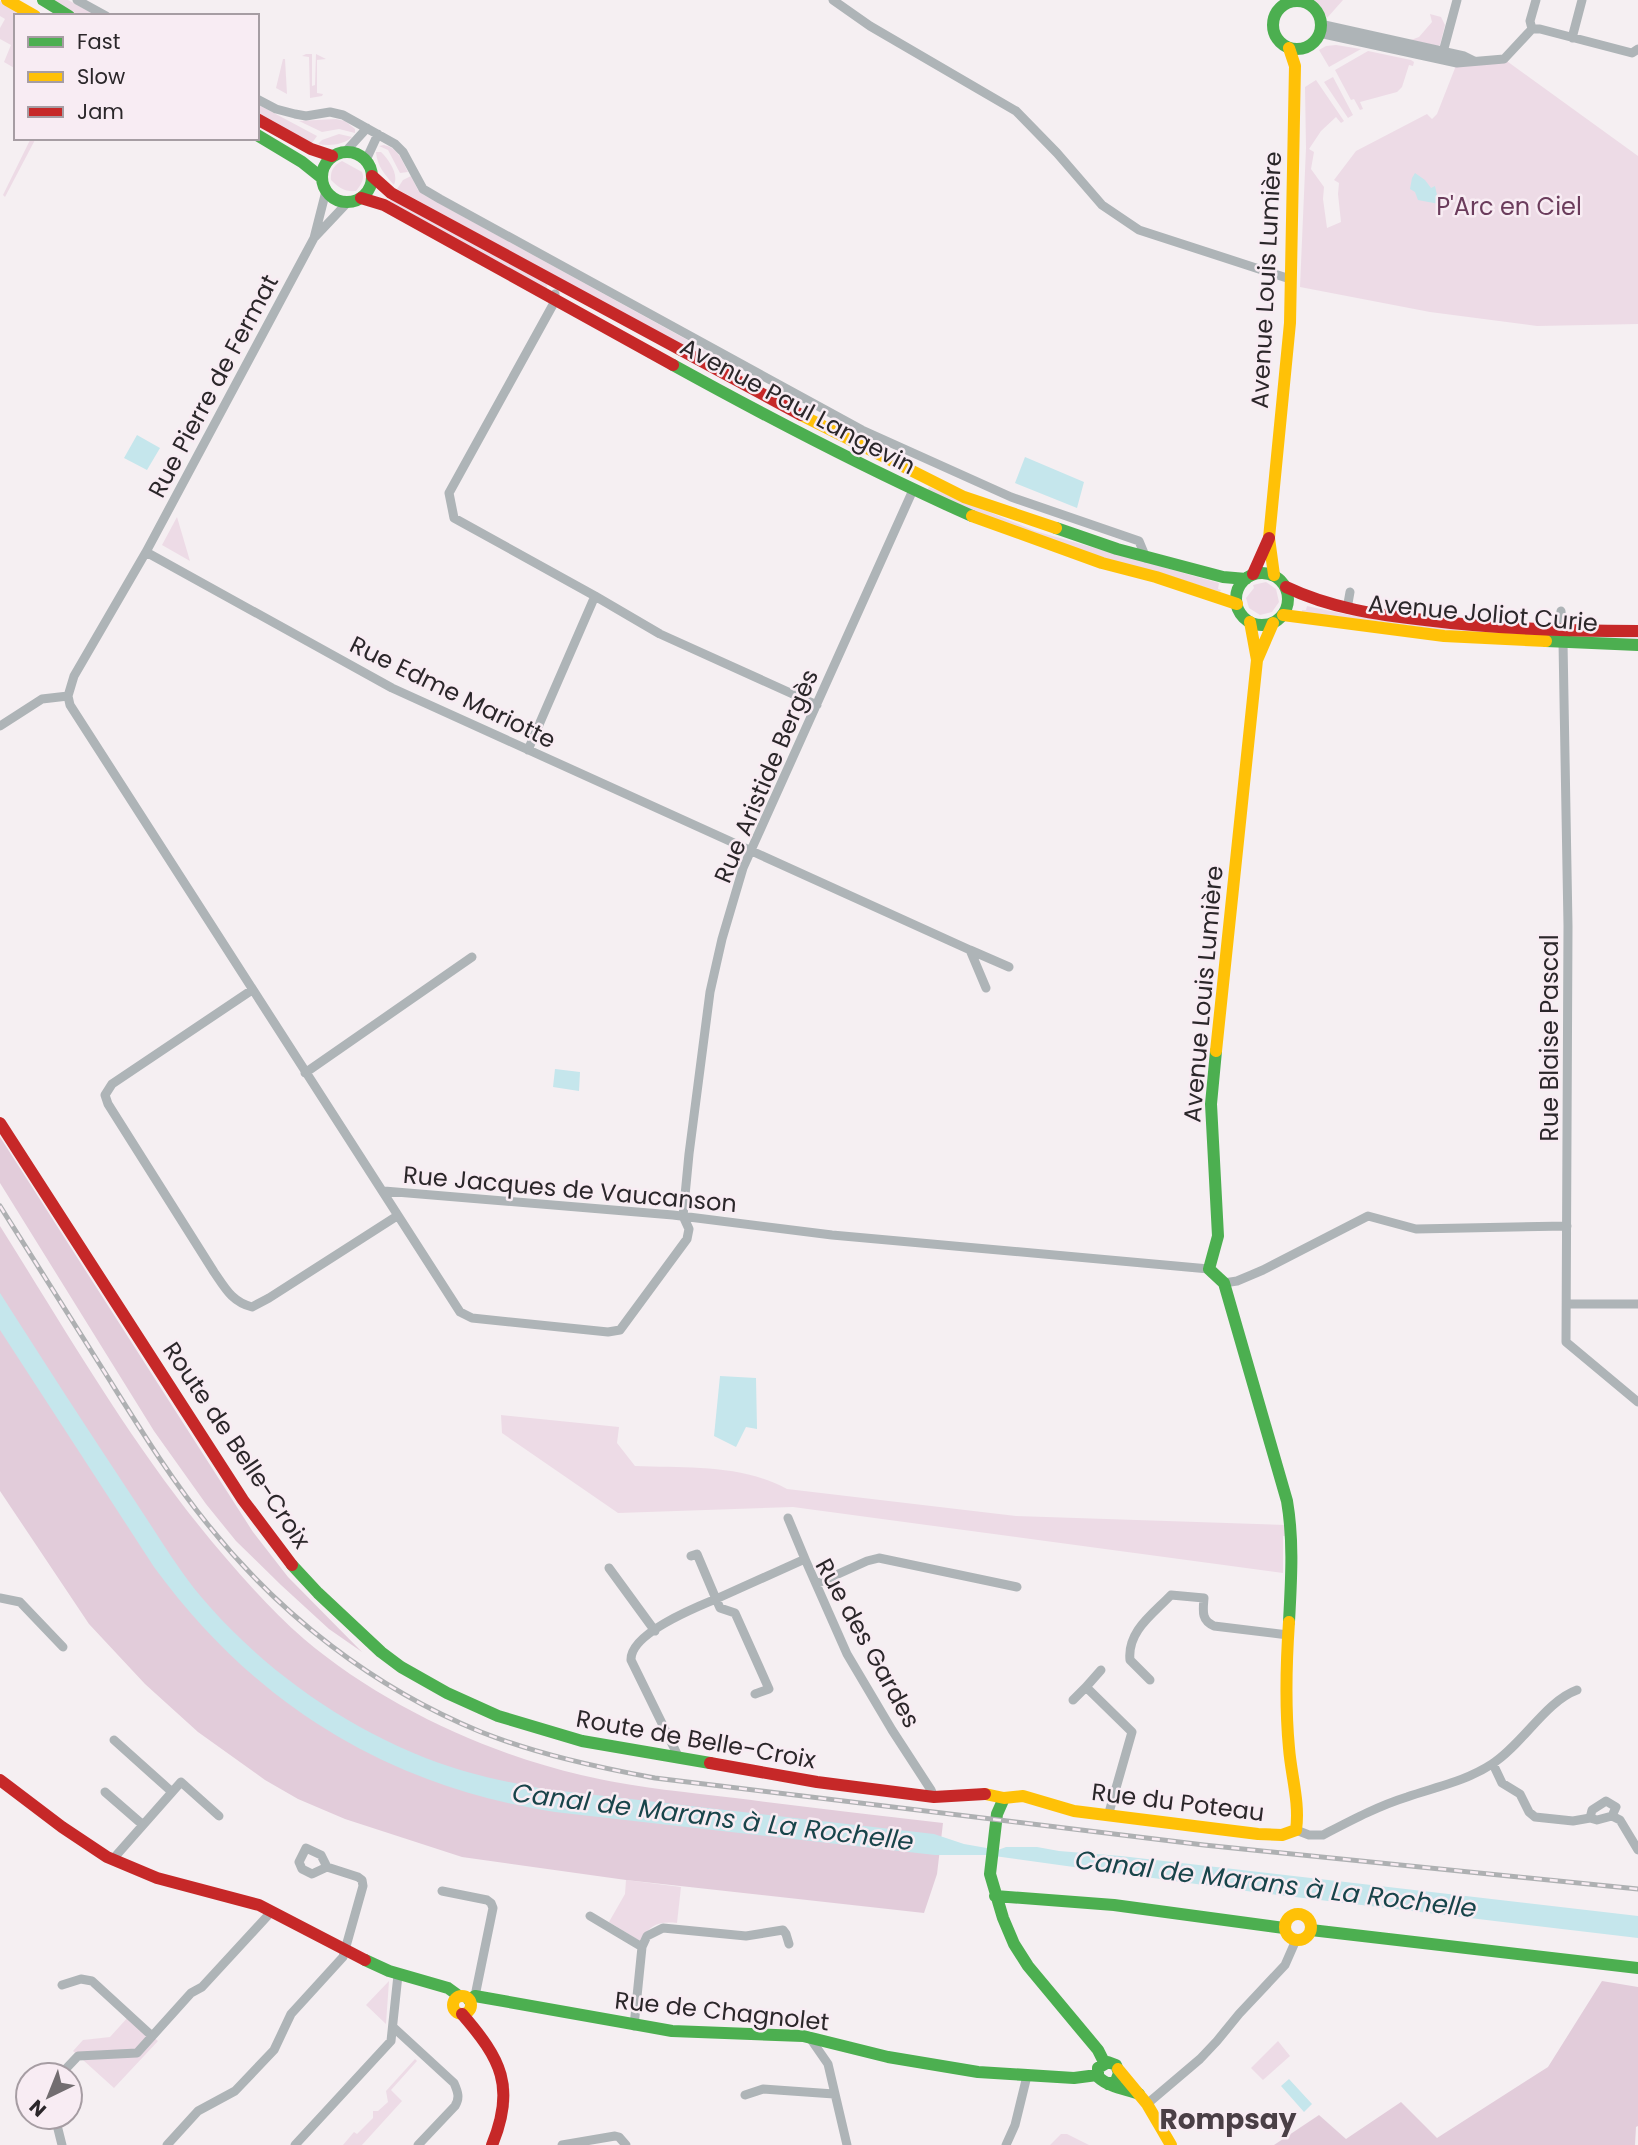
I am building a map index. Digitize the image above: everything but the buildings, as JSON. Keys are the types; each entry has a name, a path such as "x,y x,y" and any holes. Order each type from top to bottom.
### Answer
{"street":[{"path":"7,0 32,14"},
{"path":"43,0 66,14"},
{"path":"77,0 102,14"},
{"path":"833,0 870,26 1016,111 1057,153 1101,205 1139,230 1290,279"},
{"path":"1443,52 1457,0"},
{"path":"1532,29 1530,21 1536,0"},
{"path":"1572,38 1582,0"},
{"path":"1298,1 1316,11 1320,29 1313,43 1303,48 1289,48 1278,40 1273,21 1279,9 1298,1"},
{"path":"1320,29 1464,56 1476,62"},
{"path":"1320,29 1457,63 1504,59 1532,29 1632,53 1638,49"},
{"name":"Avenue Louis Lumière","path":"1274,575 1269,538 1290,323 1295,66 1289,48"},
{"name":"Avenue Louis Lumière","path":"1295,66 1303,48"},
{"path":"259,100 276,109 306,117 330,112 343,115 395,144 403,152 423,189 440,200 862,430 1011,497 1139,541 1146,558"},
{"path":"259,120 311,149 332,156 353,152 366,160 372,176 371,184 367,192 355,200 336,200 302,162 259,136"},
{"path":"345,152 367,128"},
{"path":"366,160 378,134"},
{"path":"324,185 323,170 332,156"},
{"name":"Avenue Paul Langevin","path":"372,176 391,192 751,389 964,497 1146,558 1231,579 1250,577"},
{"name":"Rue Pierre de Fermat","path":"146,552 314,238 324,185"},
{"name":"Rue Pierre de Fermat","path":"314,238 355,200"},
{"name":"Avenue Paul Langevin","path":"355,200 384,205 742,403 913,490 993,525 1102,563 1163,579 1237,604"},
{"path":"555,282 555,301 449,493 454,518 660,634 817,705"},
{"path":"742,403 760,375"},
{"name":"Rue Aristide Bergès","path":"397,1216 465,1316 614,1332 625,1325 687,1239 689,1229 683,1216 688,1154 710,992 743,868 913,490"},
{"name":"Avenue Louis Lumière","path":"1250,577 1269,538"},
{"path":"0,726 41,699 68,696 74,676 146,552"},
{"name":"Rue Edme Mariotte","path":"146,552 392,688 1009,967"},
{"path":"1260,573 1274,575 1286,587 1289,602 1278,619 1266,625 1250,622 1239,611 1238,590 1250,577 1260,573"},
{"name":"Avenue Joliot Curie","path":"1286,587 1306,598 1347,609 1466,626 1638,645"},
{"path":"1347,609 1350,592"},
{"path":"528,750 595,596"},
{"name":"Rue Blaise Pascal","path":"1561,611 1568,926 1566,1342 1638,1402"},
{"name":"Avenue Louis Lumière","path":"1257,660 1278,619"},
{"name":"Avenue Joliot Curie","path":"1278,619 1444,636 1563,637 1638,631"},
{"name":"Avenue Louis Lumière","path":"1209,1269 1218,1236 1211,1104 1257,660 1250,622"},
{"name":"Rue Jacques de Vaucanson","path":"68,696 77,716 305,1073 384,1191 683,1216 846,1236 1209,1269"},
{"path":"970,950 986,988"},
{"path":"305,1073 472,957"},
{"path":"252,990 112,1084 105,1095 108,1104 214,1272 229,1294 251,1307 397,1216 384,1191"},
{"name":"Route de Belle-Croix","path":"0,1123 243,1500 288,1560 352,1628 401,1667 447,1693 498,1716 582,1741 817,1782 934,1797 983,1794 1004,1798"},
{"path":"1209,1269 1224,1283 1237,1281 1368,1216 1416,1228 1567,1226"},
{"name":"Rue du Poteau","path":"1004,1798 1023,1796 1063,1808 1108,1816 1264,1835 1285,1835 1296,1830 1298,1818 1289,1749 1286,1694 1292,1526 1224,1283"},
{"path":"1567,1304 1638,1304"},
{"path":"788,1518 805,1559"},
{"path":"691,1556 696,1554 720,1608 735,1613 769,1689 755,1694"},
{"path":"817,1584 879,1558 1017,1587"},
{"name":"Rue des Gardes","path":"679,1758 631,1660 635,1646 678,1615 805,1559 847,1654 934,1797"},
{"path":"609,1569 655,1631"},
{"path":"1150,1680 1130,1660 1131,1642 1134,1634 1171,1595 1204,1598 1203,1615 1206,1621 1214,1626 1288,1635"},
{"path":"0,1598 20,1602 63,1647"},
{"path":"1073,1700 1101,1670"},
{"path":"1086,1687 1132,1732 1108,1816"},
{"path":"1296,1830 1309,1835 1323,1835 1384,1806 1468,1776 1493,1764 1568,1693 1577,1690"},
{"path":"114,1740 172,1792"},
{"path":"1493,1764 1502,1783 1520,1794 1529,1812 1535,1817 1561,1821 1590,1818 1597,1820 1612,1816 1620,1820 1638,1850"},
{"name":"Rue de Chagnolet","path":"0,1780 62,1827 113,1859 157,1878 260,1905 344,1950 398,1975 416,1980 439,1994 464,1999 507,2001 671,2031 774,2034 810,2038 888,2057 978,2072 1074,2078 1097,2075"},
{"path":"113,1859 181,1782 219,1816"},
{"path":"105,1792 143,1825"},
{"path":"1004,1798 999,1805 990,1869 990,1878 1003,1918 1014,1944 1028,1966 1098,2050 1104,2062"},
{"path":"1590,1818 1592,1810 1606,1801 1616,1807 1612,1816"},
{"path":"167,2145 198,2111 235,2091 274,2050 291,2014 343,1957 363,1886 362,1880 327,1867"},
{"path":"442,1891 487,1900 493,1908 464,1999"},
{"path":"996,1896 1114,1905 1284,1928"},
{"path":"1003,1918 1016,1899"},
{"path":"73,2061 78,2056 137,2053 191,1993 202,1987 272,1911"},
{"path":"1299,1913 1310,1921 1311,1930 1307,1937 1296,1940 1288,1936 1284,1928 1290,1916 1299,1913"},
{"path":"590,1916 642,1947"},
{"path":"634,2026 642,1947 655,1930 663,1928 746,1936 783,1930 789,1944"},
{"path":"1311,1930 1638,1968"},
{"path":"1143,2099 1200,2059 1285,1965 1296,1940"},
{"path":"295,2145 391,2040 398,1975"},
{"path":"62,1984 81,1979 92,1981 152,2036"},
{"name":"Rue de Chagnolet","path":"464,1999 455,2012 462,2014 497,2064 504,2087 500,2125 492,2145"},
{"path":"393,2027 454,2083 458,2090 458,2102 418,2145"},
{"path":"810,2038 828,2064 847,2145"},
{"path":"828,2064 834,2043"},
{"path":"1143,2099 1100,2081 1097,2075 1098,2067 1104,2062 1112,2063 1118,2069 1143,2099 1171,2145"},
{"path":"1108,2084 1118,2077 1118,2069"},
{"path":"1006,2145 1015,2125 1027,2076"},
{"path":"744,2095 763,2089 834,2094"},
{"path":"562,2145 615,2136 626,2145"}],"green space":[{"path":"51,0 68,0 93,14 74,14"},
{"path":"1313,0 1343,0 1327,18"},
{"path":"0,1 17,11 14,14 14,68 4,62 11,45 0,39 0,28 5,19 0,16"},
{"path":"1430,14 1441,17 1445,25 1438,46 1411,40 1419,37 1432,22"},
{"path":"1336,45 1361,49 1329,67 1319,50"},
{"path":"1368,51 1414,62 1413,66 1409,65 1402,87 1397,92 1360,102 1363,109 1360,110 1354,99 1351,100 1335,70"},
{"path":"312,54 312,86 315,85 316,54 326,59 317,60 317,93 323,94 322,96 310,98 309,57 302,56"},
{"path":"285,59 287,94 276,88"},
{"name":"P'Arc en Ciel","path":"1504,59 1638,156 1638,324 1537,326 1430,312 1300,287 1306,148 1305,87 1316,80 1344,121 1341,123 1336,117 1321,131 1309,149 1314,152 1311,169 1324,187 1327,228 1341,222 1339,183 1334,180 1356,151 1427,114 1432,119 1437,114 1457,63"},
{"path":"1333,77 1353,115 1348,118 1324,82"},
{"path":"259,105 317,136 312,143 259,115"},
{"path":"299,121 345,121 355,129 355,133 339,129 322,132"},
{"path":"339,134 352,137 336,144 318,144 322,140"},
{"path":"30,140 35,140 5,197 3,195"},
{"path":"384,145 396,152 408,172 400,173 388,150 379,146"},
{"path":"376,152 381,152 392,167 394,185 380,166"},
{"path":"342,161 362,172 362,182 356,191 342,189 331,180 333,169"},
{"path":"411,176 418,190 424,195 742,370 743,374 736,376 397,189 403,180"},
{"path":"391,198 548,282 546,290 389,201"},
{"path":"929,487 1035,531 1219,583 1218,589 1221,590 1220,592 1158,572 1108,562 990,520 927,491"},
{"path":"177,517 190,561 162,545"},
{"path":"1266,582 1276,589 1279,602 1272,612 1260,615 1249,608 1246,598 1254,588 1253,585"},
{"path":"1307,606 1354,616 1638,635 1638,639 1474,634 1302,612"},
{"path":"501,1415 619,1427 617,1443 635,1466 732,1471 751,1475 787,1489 1016,1516 1286,1525 1287,1536 1283,1536 1283,1573 793,1507 618,1513 502,1433"},
{"path":"626,1880 681,1887 677,1923 655,1925 640,1941 609,1922 625,1894"},
{"path":"389,1981 386,2024 366,2005"},
{"path":"129,2016 158,2041 114,2088 73,2051 83,2040 110,2037"},
{"path":"1278,2041 1290,2056 1263,2080 1251,2068"},
{"path":"415,2059 417,2061 391,2090 402,2101 362,2145 343,2145 354,2132 357,2134 373,2118 373,2111 378,2111 388,2102 386,2091"},
{"path":"1061,2134 1067,2134 1089,2145 1050,2145"}],"shaded area":[{"path":"0,1137 253,1532 288,1577 362,1652 329,1629 236,1541 154,1431 0,1183"},
{"path":"0,1226 106,1396 163,1479 234,1568 273,1610 334,1663 400,1705 435,1723 507,1753 581,1775 658,1789 943,1823 937,1874 924,1913 626,1880 462,1857 345,1819 298,1799 265,1780 198,1732 145,1684 89,1624 0,1491"},
{"path":"1602,1981 1638,1987 1638,2126 1635,2145 1274,2145 1319,2115 1346,2139 1401,2102 1437,2138 1548,2067"}],"water":[{"path":"1415,173 1431,188 1435,186 1439,204 1418,200 1415,192 1410,189"},
{"path":"137,435 160,448 147,470 124,458"},
{"path":"1025,457 1084,482 1077,508 1015,483"},
{"path":"555,1069 580,1072 579,1091 553,1087"},
{"name":"Canal de Marans à La Rochelle","path":"0,1293 170,1554 210,1607 261,1658 290,1681 351,1722 417,1754 474,1774 544,1789 934,1834 964,1844 998,1850 1006,1847 1037,1847 1638,1916 1638,1938 1261,1893 987,1855 935,1855 555,1812 494,1800 436,1782 381,1759 329,1731 281,1698 235,1659 193,1616 154,1567 0,1330"},
{"path":"720,1376 756,1378 757,1429 746,1427 736,1447 714,1436"},
{"path":"1289,2079 1312,2104 1304,2112 1281,2086"}],"railway":[{"path":"0,1206 140,1429 194,1507 237,1559 298,1619 367,1671 403,1694 481,1732 567,1759 655,1778 1204,1845 1638,1889"}],"traffic: fast":[{"path":"43,0 66,14"},
{"path":"1297,1 1314,8 1321,25 1314,42 1297,49 1280,42 1273,25 1280,8 1297,1"},
{"path":"259,136 302,162 322,178"},
{"path":"347,152 365,159 372,177 365,195 347,202 329,195 322,177 329,159 347,152"},
{"path":"673,365 821,444 972,516"},
{"path":"1056,528 1117,549 1223,577 1246,579"},
{"path":"1262,573 1281,580 1288,599 1281,618 1262,625 1243,618 1236,599 1243,580 1262,573"},
{"path":"1546,641 1638,645"},
{"path":"1216,1051 1211,1104 1218,1236 1209,1269 1224,1283 1287,1501 1291,1547 1289,1622"},
{"path":"292,1565 381,1652 401,1667 447,1693 498,1716 582,1741 710,1763"},
{"path":"1004,1798 997,1814 990,1874 1003,1918 1014,1944 1028,1966 1098,2050 1104,2062"},
{"path":"995,1896 1114,1905 1284,1928"},
{"path":"1311,1930 1638,1968"},
{"path":"365,1960 389,1971 448,1988 459,1996"},
{"path":"469,2000 475,1996 672,2031 803,2036 888,2057 978,2072 1074,2078 1097,2075"},
{"path":"1108,2084 1116,2081 1119,2073 1116,2065 1108,2062 1098,2068 1098,2077 1107,2083 1112,2085 1139,2094"}],"traffic: slow":[{"path":"7,0 32,14"},
{"path":"1274,575 1269,538 1290,323 1295,66 1289,48"},
{"path":"801,415 964,497 1056,528"},
{"path":"972,516 1102,563 1156,577 1237,604"},
{"path":"1283,615 1444,636 1546,641"},
{"path":"1216,1051 1257,660 1250,622"},
{"path":"1257,660 1273,623"},
{"path":"985,1794 1004,1798 1023,1796 1074,1811 1258,1834 1282,1835 1296,1830 1296,1799 1287,1717 1289,1622"},
{"path":"1298,1914 1308,1917 1311,1927 1308,1937 1298,1940 1288,1937 1285,1927 1288,1917 1298,1914"},
{"path":"458,1996 466,1996 471,2005 469,2012 458,2014 453,2009 453,2001 458,1996"},
{"path":"1118,2069 1147,2104 1171,2145"}],"traffic: jam":[{"path":"259,120 311,149 332,156"},
{"path":"372,176 391,193 801,415"},
{"path":"361,198 384,205 673,365"},
{"path":"1253,574 1269,538"},
{"path":"1286,587 1337,605 1407,618 1558,630 1638,631"},
{"path":"0,1123 243,1500 292,1565"},
{"path":"710,1763 817,1782 934,1797 985,1794"},
{"path":"0,1780 107,1857 157,1878 259,1905 365,1960"},
{"path":"462,2014 487,2045 501,2075 503,2106 492,2145"}],"district":[{"name":"Rompsay","path":"1228,2119"}]}
